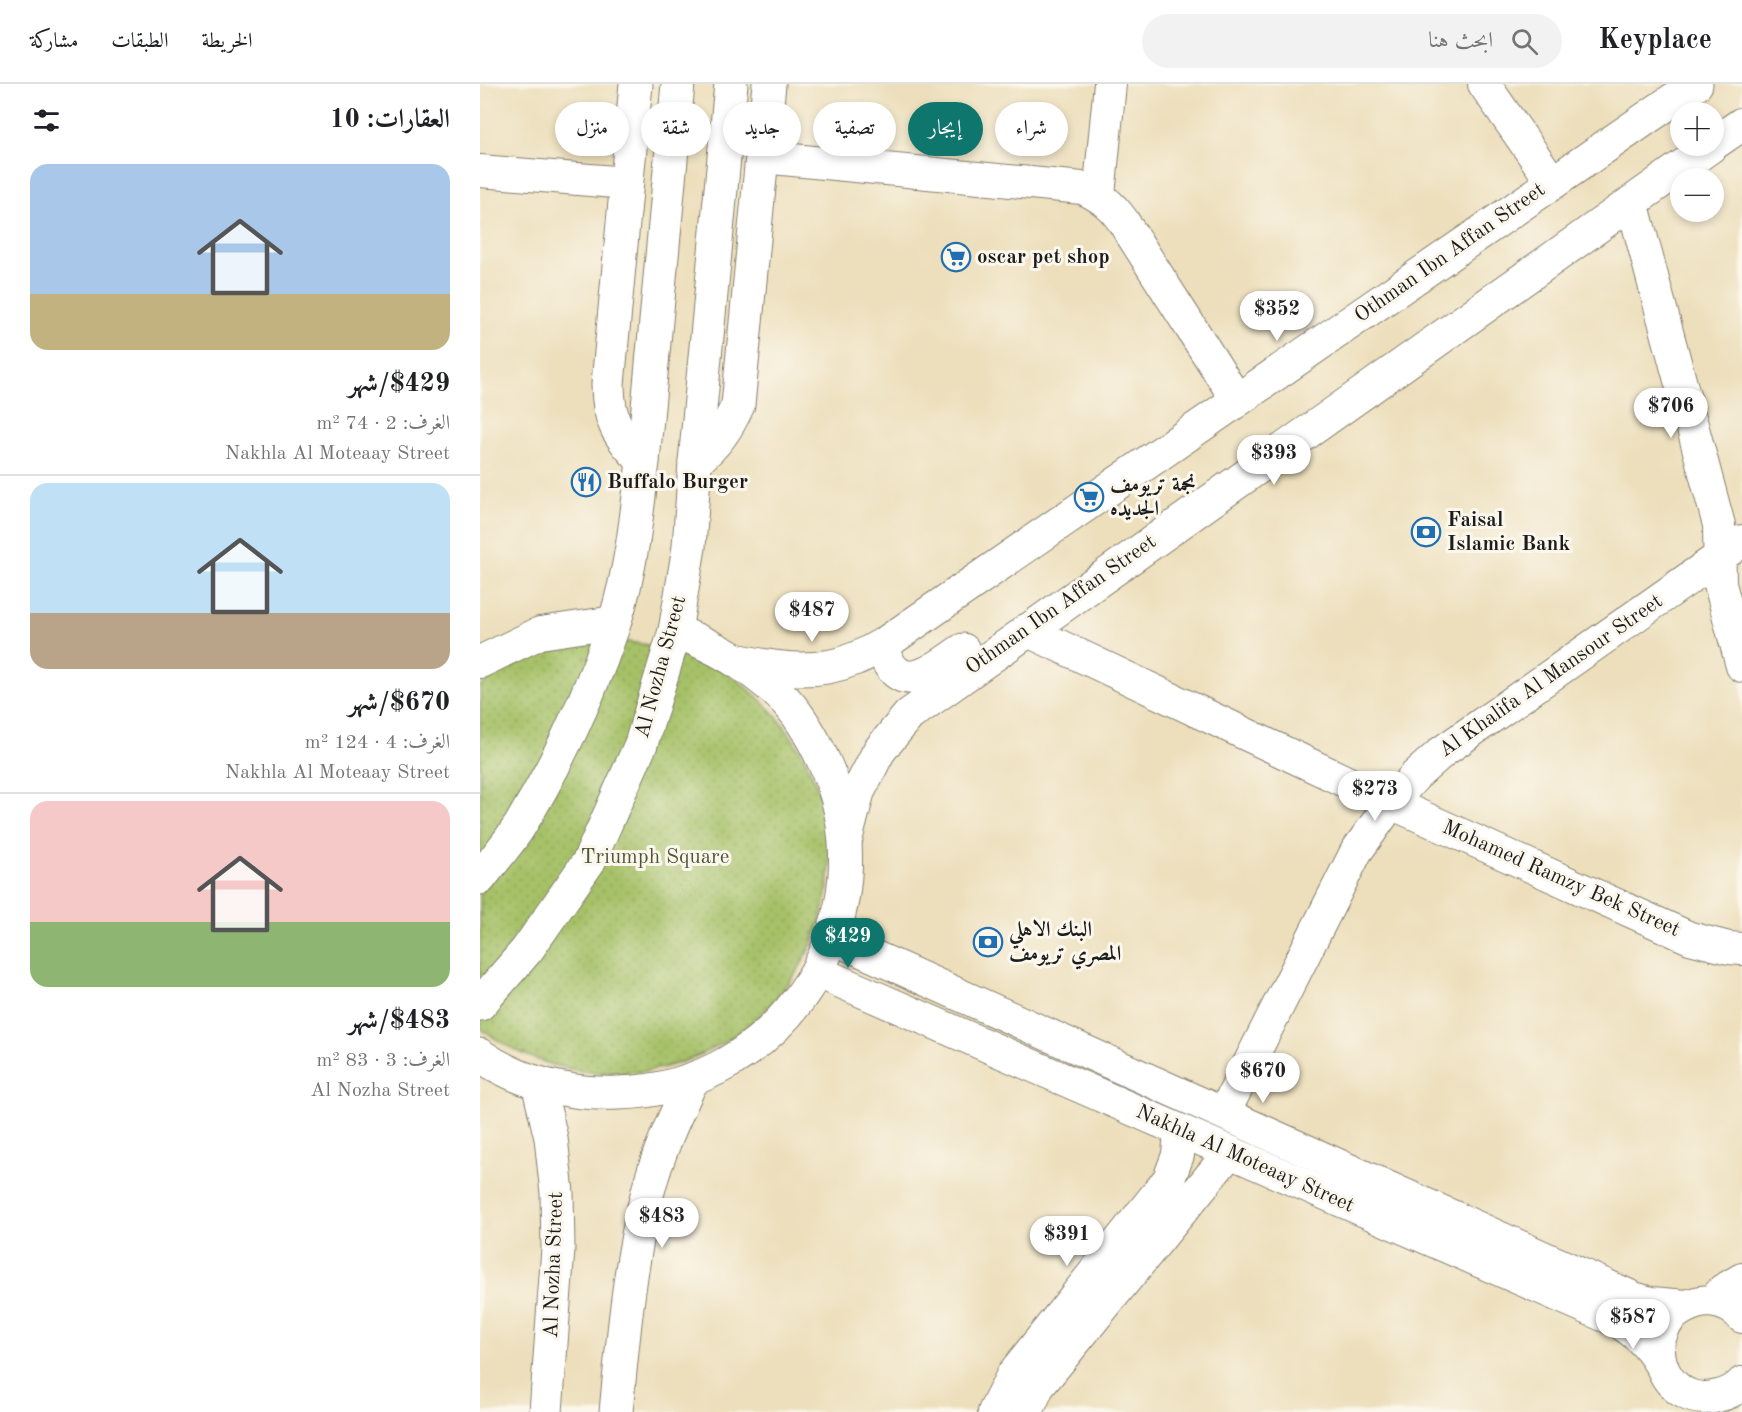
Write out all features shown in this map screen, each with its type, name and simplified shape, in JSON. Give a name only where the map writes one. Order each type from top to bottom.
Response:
[{"type":"main road","points":[[636,84],[608,384],[608,405],[615,426],[626,445],[643,461]]},
{"type":"main road","points":[[480,878],[518,828],[578,719],[614,622],[628,568],[643,461],[678,84]]},
{"type":"main road","name":"Al Nozha Street","points":[[480,1004],[527,950],[589,861],[641,744],[675,632],[689,547],[695,462],[732,84]]},
{"type":"main road","points":[[695,462],[713,447],[723,434],[738,405],[769,84]]},
{"type":"main road","name":"Othman Ibn Affan Street","points":[[740,661],[777,669],[816,669],[853,660],[887,642],[1696,84]]},
{"type":"main road","name":"Othman Ibn Affan Street","points":[[1724,137],[1742,124]]},
{"type":"main road","name":"Othman Ibn Affan Street","points":[[846,838],[858,792],[879,750],[909,715],[1697,156]]},
{"type":"main road","points":[[480,1055],[493,1064],[537,1083],[589,1094],[641,1093],[692,1080],[730,1062],[765,1037],[794,1007],[818,972],[833,938],[845,889],[846,838],[835,786],[813,738],[781,695],[740,661],[709,644],[675,632]]},
{"type":"main road","points":[[887,642],[886,658],[890,665],[902,676],[909,677],[925,674],[980,641],[1016,637]]},
{"type":"main road","points":[[616,1412],[635,1255],[647,1195],[666,1136],[692,1080]]},
{"type":"main road","name":"Al Nozha Street","points":[[537,1083],[551,1138],[557,1193],[558,1249],[546,1412]]},
{"type":"street","points":[[1099,195],[1110,84]]},
{"type":"street","points":[[1484,84],[1553,183]]},
{"type":"street","points":[[762,157],[1082,188],[1099,195],[1112,206],[1123,221],[1238,400]]},
{"type":"street","points":[[480,171],[627,183]]},
{"type":"street","points":[[1632,202],[1719,525],[1721,541],[1731,549],[1720,584],[1742,666]]},
{"type":"street","name":"Al Khalifa Al Mansour Street","points":[[1224,1113],[1356,852],[1415,776],[1442,752],[1731,549]]},
{"type":"street","points":[[480,662],[540,633],[614,622]]},
{"type":"street","name":"Mohamed Ramzy Bek Street","points":[[1016,637],[1690,938],[1742,949]]},
{"type":"street","name":"Nakhla Al Moteaay Street","points":[[833,938],[1224,1113],[1627,1310],[1642,1340],[1666,1376],[1689,1403]]},
{"type":"street","name":"Nakhla Al Moteaay Street","points":[[818,972],[1230,1152],[1627,1310],[1651,1303],[1700,1303]]},
{"type":"street","points":[[994,1412],[1013,1374],[1168,1179],[1178,1155],[1180,1131]]},
{"type":"street","points":[[1027,1412],[1038,1387],[1230,1152]]},
{"type":"street","points":[[1660,1364],[1658,1350],[1663,1329],[1675,1313],[1700,1303],[1742,1279]]},
{"type":"street","points":[[1700,1303],[1727,1305],[1742,1317]]},
{"type":"street","points":[[1689,1403],[1700,1398],[1714,1398],[1727,1394],[1742,1383]]},
{"type":"green space","name":"Triumph Square","points":[[619,641],[663,648],[704,661],[730,675],[770,709],[800,750],[820,794],[829,841],[827,889],[815,936],[791,980],[756,1019],[727,1041],[678,1063],[642,1071],[604,1073],[566,1068],[530,1057],[480,1028],[480,686],[514,665],[546,652],[579,645]]},
{"type":"place","name":"oscar pet shop","points":[[956,257]]},
{"type":"place","name":"Buffalo Burger","points":[[586,482]]},
{"type":"place","name":"نجمة تريومف الجديده","points":[[1089,497]]},
{"type":"place","name":"Faisal Islamic Bank","points":[[1426,532]]},
{"type":"place","name":"البنك الاهلي المصري تريومف","points":[[988,942]]}]
